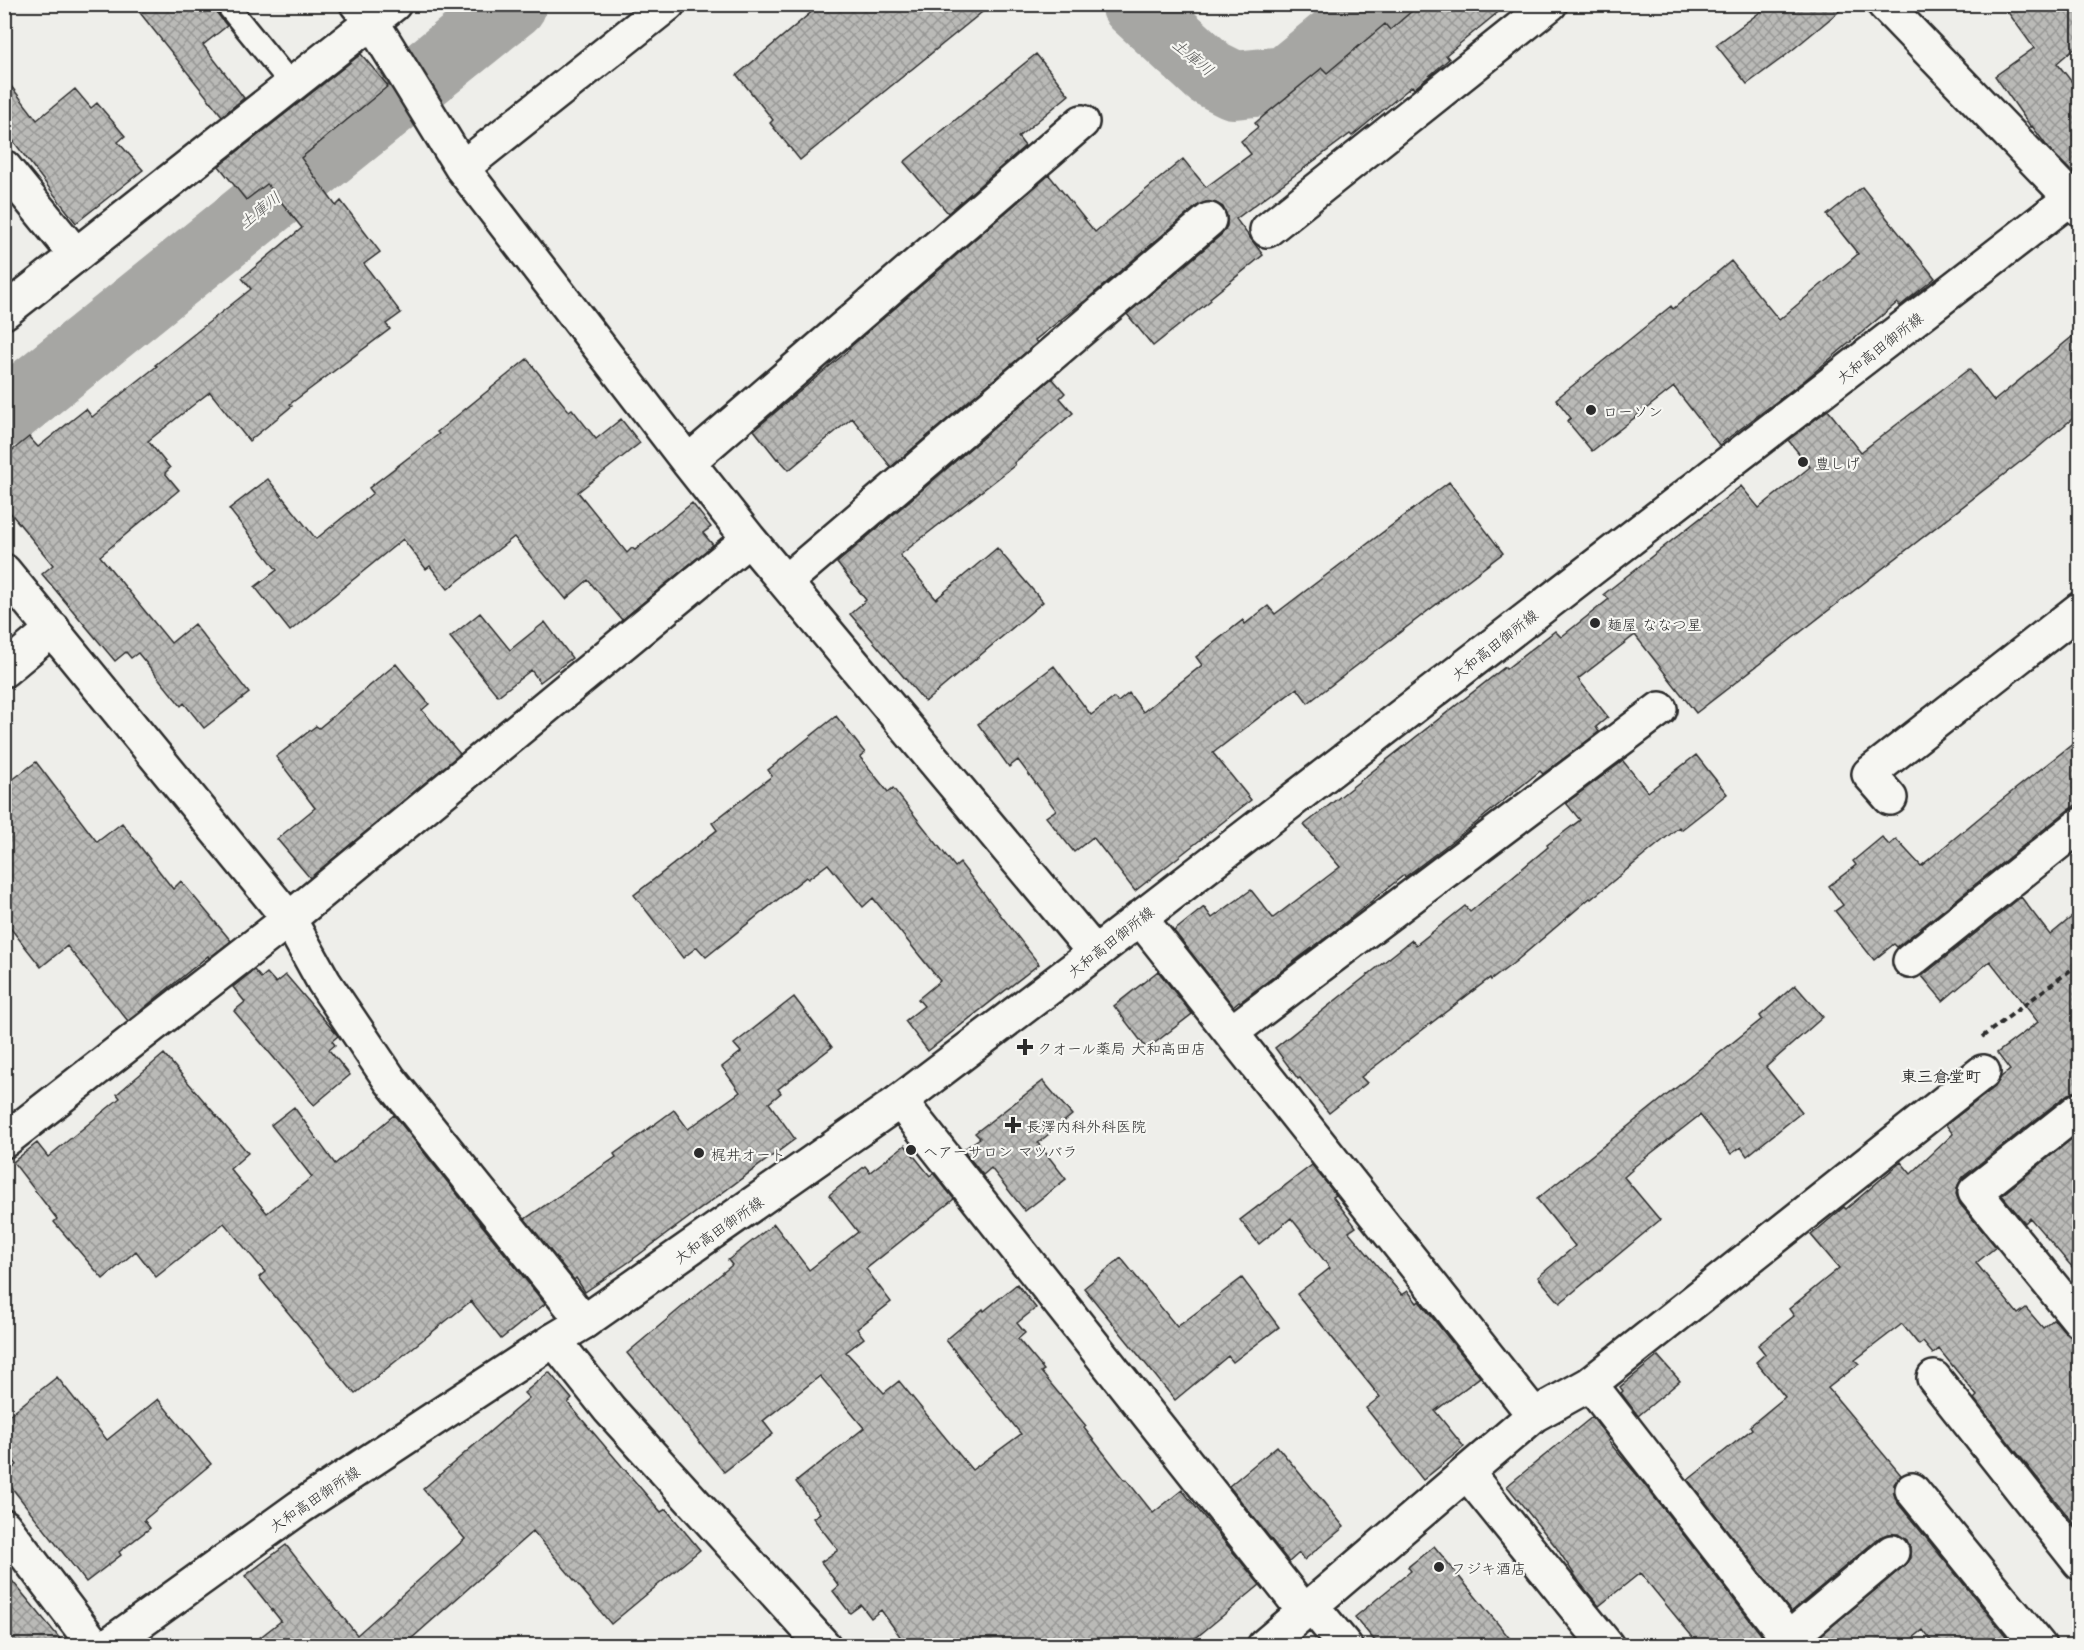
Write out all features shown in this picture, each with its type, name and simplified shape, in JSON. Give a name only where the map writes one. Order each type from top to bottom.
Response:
[{"type":"street","points":[[462,168],[668,4]]},
{"type":"street","points":[[1267,230],[1550,4]]},
{"type":"street","points":[[1884,4],[2077,199]]},
{"type":"street","points":[[4,312],[292,84],[374,10],[412,86],[462,168],[749,539],[1095,953]]},
{"type":"street","points":[[688,462],[1082,122]]},
{"type":"street","points":[[4,168],[75,255]]},
{"type":"street","name":"大和高田御所線","points":[[107,1646],[300,1507],[584,1322],[900,1101],[2077,199]]},
{"type":"street","points":[[785,582],[1209,220]]},
{"type":"street","points":[[4,1141],[289,919],[749,539]]},
{"type":"street","points":[[4,571],[289,919],[324,982],[390,1080],[584,1322]]},
{"type":"street","points":[[1890,798],[1869,774],[2079,609]]},
{"type":"street","points":[[4,670],[53,629]]},
{"type":"street","points":[[1232,1032],[1660,709]]},
{"type":"street","points":[[1910,961],[2079,825]]},
{"type":"street","points":[[1140,918],[1534,1415]]},
{"type":"street","points":[[1264,1646],[1534,1415],[1590,1384],[1983,1072]]},
{"type":"street","points":[[900,1101],[1308,1608],[1345,1646]]},
{"type":"street","points":[[2079,1109],[1975,1192],[2079,1321]]},
{"type":"street","points":[[554,1340],[609,1408],[824,1646]]},
{"type":"street","points":[[1934,1378],[2079,1563]]},
{"type":"street","points":[[1590,1384],[1791,1642],[1892,1552]]},
{"type":"street","points":[[1467,1473],[1606,1646]]},
{"type":"street","points":[[1912,1490],[2039,1646]]},
{"type":"street","points":[[4,1526],[95,1646]]},
{"type":"lane","points":[[226,4],[292,84]]},
{"type":"path","points":[[1983,1072],[1972,1045],[2079,963]]},
{"type":"building","points":[[133,4],[213,4],[227,26],[203,45],[244,98],[222,116]]},
{"type":"building","points":[[821,4],[992,4],[800,160],[770,123],[773,120],[737,75]]},
{"type":"building","points":[[1420,4],[1508,4],[1446,55],[1449,59],[1414,89],[1412,86],[1352,136],[1350,134],[1236,219],[1263,255],[1153,346],[1127,314],[1222,234],[1227,226],[1227,216],[1223,207],[1216,203],[1206,202],[1197,206],[1035,340],[1037,343],[891,467],[852,418],[789,470],[754,430],[1049,175],[1095,232],[1183,159],[1206,187],[1251,154],[1241,141],[1258,127],[1255,123],[1322,68],[1327,73],[1385,24],[1390,30]]},
{"type":"building","points":[[1771,4],[1848,4],[1747,84],[1716,45]]},
{"type":"building","points":[[2002,4],[2079,4],[2079,44],[2057,63],[2079,91],[2079,173],[2074,174],[2049,149],[1995,76],[2034,48]]},
{"type":"building","points":[[361,54],[388,86],[301,158],[336,206],[341,201],[380,252],[364,264],[401,313],[386,324],[390,329],[290,404],[292,406],[249,441],[210,392],[148,441],[170,468],[165,473],[179,490],[100,556],[171,643],[194,624],[249,693],[204,728],[184,703],[181,706],[138,653],[131,658],[126,652],[115,661],[42,574],[53,565],[4,505],[4,457],[29,437],[38,447],[86,409],[92,417],[251,289],[242,278],[302,228],[267,184],[246,200],[219,166]]},
{"type":"building","points":[[1036,54],[1069,95],[1018,137],[1025,146],[948,213],[904,162]]},
{"type":"building","points":[[4,77],[37,120],[75,89],[91,108],[97,103],[125,136],[118,142],[143,170],[76,223],[4,129]]},
{"type":"building","points":[[1862,187],[1935,278],[1900,306],[1897,303],[1805,380],[1719,445],[1674,387],[1592,451],[1567,421],[1571,418],[1556,399],[1671,306],[1673,309],[1731,261],[1779,320],[1858,254],[1827,215]]},
{"type":"building","points":[[2079,331],[2079,413],[2033,452],[1696,713],[1635,635],[1578,679],[1608,717],[1596,727],[1599,732],[1543,774],[1540,771],[1476,823],[1405,877],[1404,875],[1336,930],[1240,1002],[1233,1006],[1174,931],[1204,907],[1212,918],[1251,890],[1273,918],[1340,867],[1304,825],[1505,667],[1506,669],[1555,631],[1561,637],[1609,599],[1604,594],[1741,486],[1759,508],[1810,467],[1788,440],[1828,410],[1861,452],[1969,369],[1994,401]]},
{"type":"building","points":[[527,359],[569,411],[572,409],[596,439],[621,419],[640,443],[578,492],[627,553],[632,548],[635,550],[692,503],[711,527],[703,533],[713,545],[622,620],[588,580],[566,599],[514,537],[448,589],[430,566],[426,569],[403,539],[290,631],[255,587],[277,570],[229,509],[268,479],[316,539],[373,493],[369,488],[439,434],[437,432]]},
{"type":"building","points":[[1052,378],[1065,393],[1060,398],[1073,413],[1014,463],[1015,465],[900,555],[936,599],[997,548],[1043,602],[925,702],[850,614],[866,600],[837,563]]},
{"type":"building","points":[[1449,482],[1503,553],[1308,703],[1297,688],[1213,753],[1251,800],[1135,891],[1093,837],[1074,852],[1046,817],[1056,810],[1018,760],[1009,767],[978,724],[1054,666],[1091,715],[1114,698],[1118,702],[1129,693],[1143,712],[1202,665],[1196,657],[1243,620],[1245,624],[1268,606],[1275,614]]},
{"type":"building","points":[[480,613],[510,650],[545,622],[572,658],[540,682],[531,670],[498,696],[450,637]]},
{"type":"building","points":[[396,664],[429,704],[422,710],[460,754],[310,878],[277,839],[315,808],[276,757],[316,726],[319,728]]},
{"type":"building","points":[[836,716],[865,753],[860,757],[888,792],[893,788],[955,867],[960,863],[1039,964],[928,1051],[905,1021],[924,1006],[918,999],[940,981],[873,898],[863,907],[828,864],[808,879],[806,877],[706,957],[697,947],[683,958],[634,895],[717,830],[712,823],[772,776],[768,770]]},
{"type":"building","points":[[2079,739],[2079,803],[1897,947],[1894,944],[1874,960],[1835,911],[1843,905],[1829,886],[1856,865],[1853,861],[1882,837],[1889,845],[1896,839],[1921,866]]},
{"type":"building","points":[[1696,755],[1727,794],[1681,830],[1679,827],[1515,962],[1491,980],[1490,978],[1361,1077],[1367,1083],[1329,1113],[1300,1078],[1298,1079],[1275,1048],[1412,940],[1416,945],[1465,906],[1470,912],[1548,847],[1547,845],[1580,820],[1566,803],[1623,761],[1648,792]]},
{"type":"building","points":[[36,762],[97,842],[122,823],[173,889],[181,881],[231,941],[209,958],[208,956],[128,1021],[67,946],[41,967],[4,920],[4,786]]},
{"type":"building","points":[[2021,897],[2050,935],[2079,911],[2079,1091],[2068,1094],[1963,1177],[1956,1194],[1960,1204],[1996,1247],[1976,1263],[2018,1314],[2026,1308],[2043,1328],[2054,1319],[2066,1333],[2079,1339],[2079,1530],[1974,1399],[1977,1396],[1939,1349],[1933,1354],[1923,1342],[1919,1345],[1902,1324],[1855,1360],[1859,1364],[1828,1388],[1901,1475],[1894,1484],[1897,1502],[2014,1646],[1935,1646],[1923,1630],[1903,1646],[1812,1646],[1812,1643],[1904,1566],[1910,1558],[1907,1540],[1898,1534],[1880,1537],[1791,1612],[1688,1480],[1752,1429],[1750,1426],[1785,1397],[1756,1362],[1765,1354],[1758,1345],[1794,1316],[1789,1309],[1839,1268],[1811,1235],[1844,1207],[1846,1209],[1901,1162],[1911,1174],[1953,1134],[1946,1125],[1995,1087],[2001,1077],[2010,1070],[1997,1053],[2038,1022],[1990,961],[1943,1001],[1922,976]]},
{"type":"building","points":[[254,970],[261,978],[267,973],[276,983],[286,975],[338,1036],[332,1041],[335,1045],[329,1050],[350,1075],[314,1105],[234,1011],[245,1002],[233,987]]},
{"type":"building","points":[[1158,971],[1192,1014],[1147,1049],[1114,1006]]},
{"type":"building","points":[[1795,985],[1823,1017],[1766,1067],[1802,1112],[1747,1156],[1741,1147],[1731,1154],[1700,1115],[1631,1169],[1624,1177],[1660,1220],[1560,1303],[1538,1277],[1575,1246],[1537,1199],[1762,1019],[1760,1016]]},
{"type":"building","points":[[794,997],[832,1047],[778,1089],[781,1093],[769,1103],[795,1139],[585,1292],[576,1278],[574,1280],[525,1219],[616,1157],[614,1154],[674,1110],[688,1129],[740,1092],[722,1067],[741,1052],[734,1044]]},
{"type":"building","points":[[164,1054],[248,1153],[230,1169],[267,1213],[312,1177],[271,1125],[294,1107],[335,1164],[394,1115],[545,1304],[501,1339],[471,1301],[355,1394],[259,1277],[265,1272],[224,1223],[156,1277],[136,1251],[103,1279],[54,1222],[57,1219],[13,1162],[37,1143],[48,1157],[120,1098],[117,1094]]},
{"type":"building","points":[[1043,1081],[1072,1115],[1038,1143],[1066,1179],[1025,1211],[991,1168],[983,1175],[963,1150],[980,1138],[975,1133]]},
{"type":"building","points":[[2079,1133],[2079,1275],[2030,1218],[2025,1223],[2002,1195]]},
{"type":"building","points":[[905,1145],[930,1176],[933,1173],[954,1199],[866,1269],[891,1302],[857,1329],[864,1338],[846,1352],[884,1393],[899,1381],[972,1470],[1021,1434],[946,1340],[1017,1284],[1036,1308],[1017,1323],[1025,1333],[1018,1339],[1044,1370],[1041,1372],[1086,1426],[1084,1428],[1125,1480],[1153,1513],[1182,1490],[1260,1585],[1186,1646],[907,1646],[881,1610],[871,1618],[861,1605],[850,1613],[833,1591],[839,1586],[821,1562],[838,1550],[813,1518],[820,1513],[796,1482],[864,1428],[820,1376],[763,1421],[773,1434],[724,1472],[627,1353],[732,1265],[728,1260],[774,1224],[809,1270],[858,1232],[829,1195],[865,1166],[870,1172]]},
{"type":"building","points":[[1312,1165],[1336,1195],[1333,1197],[1356,1227],[1349,1232],[1402,1295],[1408,1291],[1417,1303],[1419,1301],[1480,1377],[1435,1411],[1464,1447],[1423,1480],[1366,1408],[1380,1397],[1297,1294],[1330,1268],[1291,1218],[1259,1244],[1240,1220]]},
{"type":"building","points":[[1121,1258],[1177,1327],[1242,1278],[1279,1327],[1233,1362],[1228,1356],[1175,1400],[1084,1288]]},
{"type":"building","points":[[1658,1356],[1680,1381],[1638,1416],[1621,1393],[1623,1391],[1620,1387]]},
{"type":"building","points":[[549,1372],[572,1399],[568,1403],[661,1512],[666,1509],[700,1550],[611,1624],[533,1531],[403,1646],[249,1646],[281,1621],[245,1576],[286,1545],[357,1635],[465,1539],[423,1489],[529,1398],[524,1393]]},
{"type":"building","points":[[57,1377],[107,1440],[158,1399],[211,1464],[144,1520],[150,1528],[119,1552],[121,1555],[86,1582],[4,1478],[4,1475],[17,1465],[4,1449],[4,1419]]},
{"type":"building","points":[[1592,1417],[1610,1440],[1608,1441],[1770,1646],[1700,1646],[1640,1573],[1599,1606],[1580,1583],[1556,1547],[1507,1486]]},
{"type":"building","points":[[1277,1446],[1344,1527],[1304,1560],[1299,1553],[1289,1562],[1229,1486]]},
{"type":"building","points":[[1434,1546],[1516,1646],[1379,1646],[1355,1617],[1411,1571],[1408,1567]]},
{"type":"building","points":[[4,1571],[66,1646],[4,1646]]},
{"type":"waterway","name":"土庫川","points":[[4,414],[513,4]]},
{"type":"waterway","name":"土庫川","points":[[1135,4],[1210,73],[1234,85],[1286,80],[1379,4]]},
{"type":"place","name":"ローソン","points":[[1591,410]]},
{"type":"place","name":"豊しげ","points":[[1803,462]]},
{"type":"place","name":"麺屋 ななつ星","points":[[1595,623]]},
{"type":"place","name":"クオール薬局 大和高田店","points":[[1025,1047]]},
{"type":"place","name":"長澤内科外科医院","points":[[1013,1125]]},
{"type":"place","name":"ヘアーサロン マツバラ","points":[[911,1150]]},
{"type":"place","name":"梶井オート","points":[[699,1153]]},
{"type":"place","name":"フジキ酒店","points":[[1439,1567]]},
{"type":"district","name":"東三倉堂町","points":[[1941,1075]]}]
